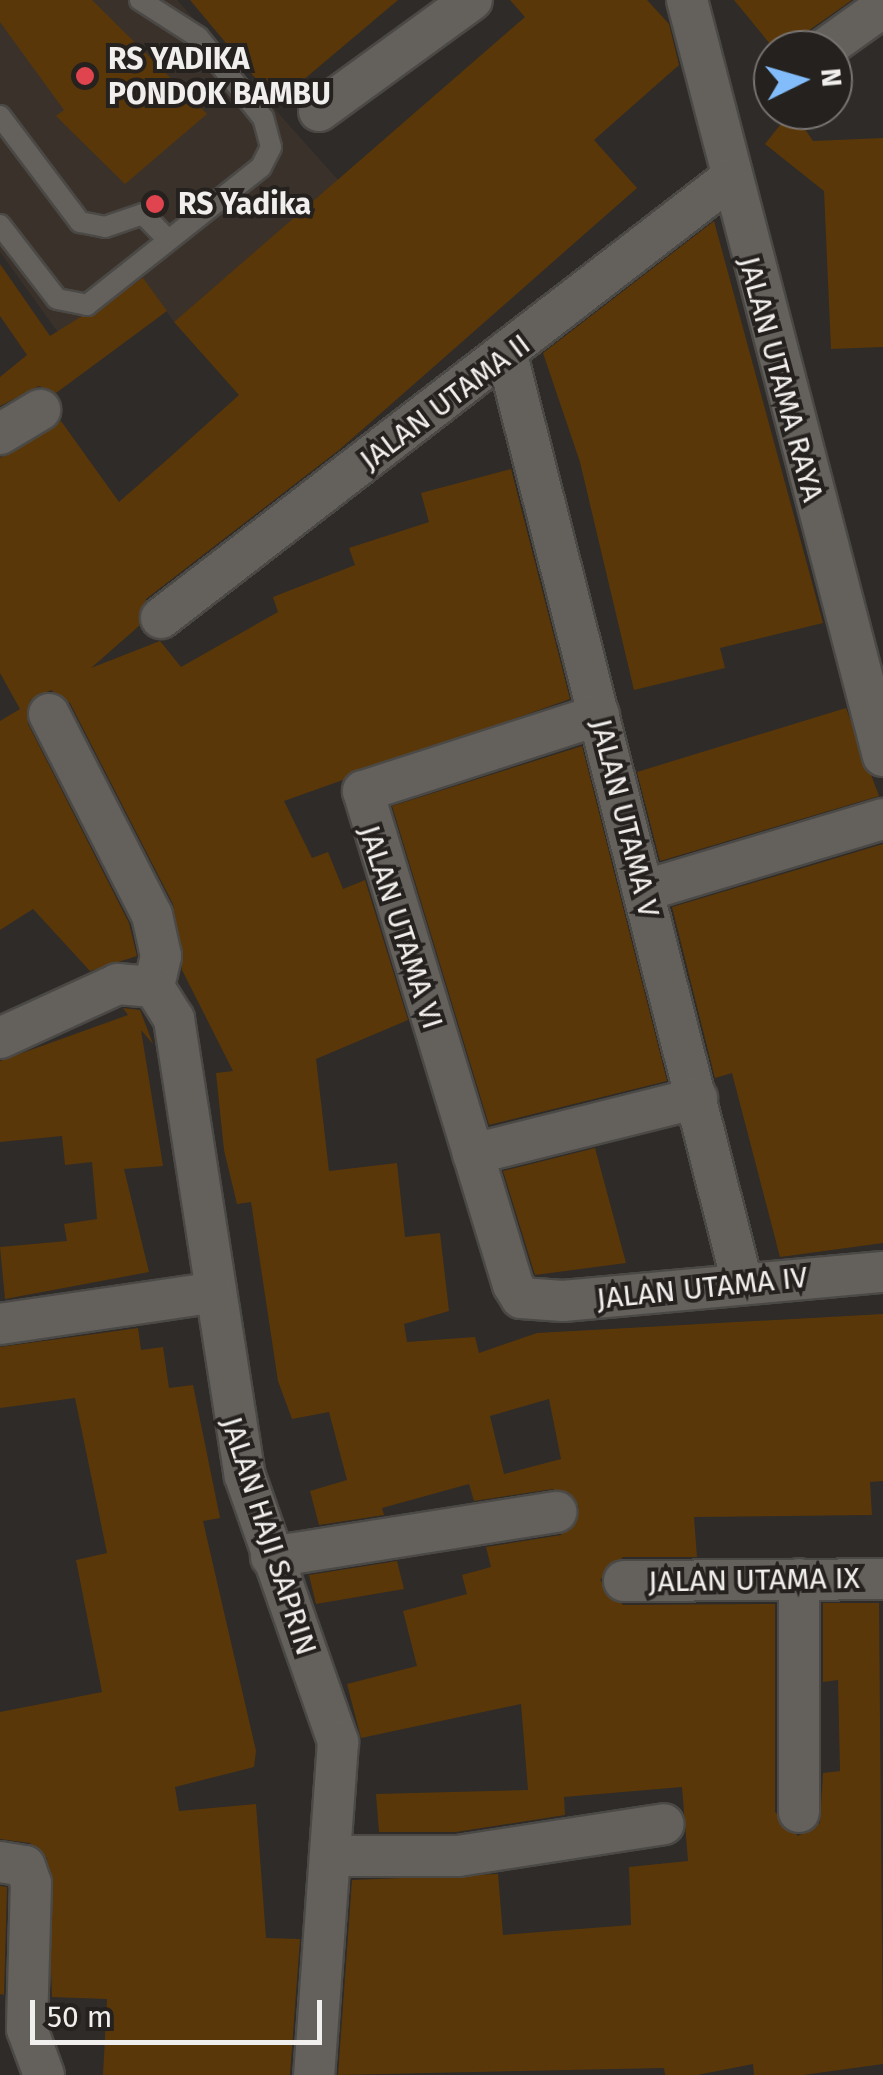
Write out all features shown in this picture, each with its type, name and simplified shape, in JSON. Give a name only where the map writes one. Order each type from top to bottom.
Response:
[{"type":"street","points":[[319,111],[472,0]]},
{"type":"street","name":"JALAN UTAMA RAYA","points":[[686,0],[727,181],[883,756]]},
{"type":"street","points":[[851,30],[883,7]]},
{"type":"street","name":"JALAN UTAMA II","points":[[161,618],[507,355],[727,181]]},
{"type":"street","name":"JALAN UTAMA V","points":[[507,355],[742,1282]]},
{"type":"street","points":[[0,434],[40,410]]},
{"type":"street","points":[[0,1038],[118,984],[154,987],[161,956],[152,916],[49,714]]},
{"type":"street","name":"JALAN UTAMA VI","points":[[521,1298],[363,791],[598,715]]},
{"type":"street","points":[[643,891],[883,819]]},
{"type":"street","name":"JALAN HAJI SAPRIN","points":[[154,987],[174,1019],[226,1401],[270,1557],[338,1742],[314,2075]]},
{"type":"street","points":[[473,1154],[697,1098]]},
{"type":"street","name":"JALAN UTAMA IV","points":[[521,1298],[883,1272]]},
{"type":"street","points":[[0,1324],[210,1293]]},
{"type":"street","points":[[270,1557],[556,1512]]},
{"type":"street","points":[[799,1578],[799,1812]]},
{"type":"street","name":"JALAN UTAMA IX","points":[[624,1581],[883,1578]]},
{"type":"street","points":[[332,1856],[458,1856],[664,1824]]},
{"type":"street","points":[[0,1862],[25,1866],[32,1883],[27,2029],[44,2075]]},
{"type":"lane","points":[[0,225],[72,308],[262,167],[271,146],[263,118],[198,37],[140,0]]},
{"type":"lane","points":[[0,116],[80,222],[105,226],[143,214],[168,240]]},
{"type":"shaded area","name":"RS Yadika","points":[[0,0],[177,0],[338,180],[174,322],[166,311],[86,371],[0,252]]},
{"type":"building","points":[[0,0],[92,0],[207,114],[125,184],[56,116],[64,110],[0,22]]},
{"type":"building","points":[[190,0],[398,0],[276,103]]},
{"type":"building","points":[[510,0],[647,0],[669,24],[679,65],[594,140],[637,188],[339,450],[146,599],[139,626],[91,668],[160,641],[181,667],[278,612],[273,597],[355,565],[349,548],[429,522],[421,493],[511,469],[570,699],[284,801],[312,858],[328,852],[343,889],[365,880],[408,1020],[316,1059],[329,1171],[397,1163],[405,1237],[440,1233],[449,1311],[404,1324],[407,1342],[475,1337],[479,1353],[537,1333],[883,1314],[883,1481],[870,1482],[872,1515],[694,1517],[697,1557],[623,1557],[600,1580],[623,1605],[775,1604],[775,1812],[798,1836],[820,1823],[823,1773],[840,1771],[838,1680],[823,1682],[823,1603],[879,1603],[883,2064],[803,2075],[754,2075],[753,2064],[697,2075],[665,2075],[664,2068],[338,2075],[352,1880],[498,1874],[503,1935],[631,1925],[629,1867],[688,1861],[682,1787],[564,1797],[565,1815],[456,1832],[379,1832],[376,1794],[528,1790],[521,1704],[361,1738],[347,1684],[417,1666],[403,1611],[467,1594],[462,1575],[491,1567],[486,1547],[561,1535],[579,1507],[553,1489],[474,1501],[469,1484],[382,1508],[384,1515],[319,1525],[310,1491],[347,1480],[329,1412],[292,1419],[278,1381],[251,1202],[237,1204],[224,1150],[216,1073],[233,1071],[182,970],[173,904],[70,703],[51,690],[30,700],[28,724],[129,923],[137,956],[90,971],[33,909],[0,930],[0,721],[20,709],[0,673],[0,458],[61,421],[119,502],[239,395],[174,322],[525,17]],"holes":[[[549,1399],[561,1459],[504,1474],[490,1416]]]},
{"type":"building","points":[[734,0],[852,0],[809,30],[759,30]]},
{"type":"building","points":[[776,130],[806,130],[813,141],[883,138],[883,347],[831,349],[824,191],[765,144]]},
{"type":"building","points":[[714,221],[823,623],[720,648],[725,668],[634,690],[580,462],[543,353]]},
{"type":"building","points":[[0,264],[50,336],[143,278],[167,311],[56,393],[39,386],[0,406],[0,377],[27,355],[0,316]]},
{"type":"building","points":[[846,708],[879,796],[660,861],[637,772]]},
{"type":"building","points":[[582,746],[667,1081],[489,1125],[392,806]]},
{"type":"building","points":[[883,844],[883,1243],[780,1257],[732,1073],[715,1078],[672,907]]},
{"type":"building","points":[[123,1008],[140,1010],[153,1044],[141,1030],[163,1166],[124,1169],[149,1272],[5,1299],[0,1247],[67,1241],[64,1224],[97,1219],[92,1162],[65,1165],[62,1136],[0,1142],[0,1061],[128,1015]]},
{"type":"building","points":[[595,1148],[626,1263],[535,1275],[503,1171]]},
{"type":"building","points":[[138,1328],[141,1350],[163,1347],[169,1388],[193,1385],[220,1518],[203,1521],[256,1751],[254,1767],[175,1787],[179,1811],[256,1804],[266,1938],[300,1939],[290,2075],[103,2075],[107,1999],[52,1997],[47,1858],[30,1843],[0,1839],[0,1712],[102,1692],[76,1560],[107,1553],[75,1398],[0,1408],[0,1347]]},
{"type":"building","points":[[397,1561],[404,1589],[316,1604],[309,1575]]},
{"type":"building","points":[[0,1886],[7,1887],[4,1995],[0,1994]]},
{"type":"place","name":"RS YADIKA PONDOK BAMBU","points":[[85,76]]},
{"type":"place","name":"RS Yadika","points":[[155,204]]}]
